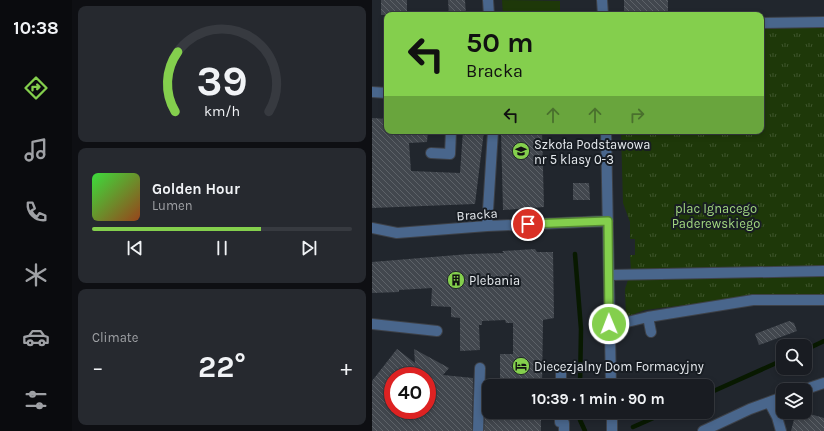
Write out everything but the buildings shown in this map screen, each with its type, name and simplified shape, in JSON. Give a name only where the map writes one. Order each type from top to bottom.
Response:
[{"type":"street","points":[[488,0],[489,12]]},
{"type":"street","points":[[602,0],[603,12]]},
{"type":"street","points":[[764,23],[824,22]]},
{"type":"street","points":[[372,92],[384,93]]},
{"type":"street","points":[[431,153],[450,154],[451,134]]},
{"type":"street","points":[[487,226],[493,134]]},
{"type":"street","points":[[606,134],[611,379]]},
{"type":"street","name":"Bracka","points":[[372,228],[397,233],[487,226],[608,221]]},
{"type":"street","points":[[609,275],[824,271]]},
{"type":"street","points":[[609,324],[623,323],[648,317],[753,300],[824,300]]},
{"type":"street","points":[[648,317],[651,332]]},
{"type":"street","points":[[372,324],[437,332]]},
{"type":"street","points":[[478,431],[480,368]]},
{"type":"street","points":[[561,372],[561,379]]},
{"type":"street","points":[[812,387],[824,383]]},
{"type":"street","points":[[703,431],[750,409],[776,400]]},
{"type":"street","points":[[769,402],[778,417],[781,431]]},
{"type":"street","points":[[560,419],[560,422],[564,423],[564,431]]},
{"type":"street","points":[[612,419],[612,431]]},
{"type":"green space","points":[[502,0],[560,1],[560,12],[503,12]]},
{"type":"green space","name":"plac Ignacego Paderewskiego","points":[[824,27],[824,296],[750,297],[645,310],[626,317],[625,289],[631,271],[630,255],[635,255],[635,239],[630,239],[630,222],[623,203],[621,134],[764,134],[764,29]]},
{"type":"waterway","points":[[575,254],[581,329],[580,379]]},
{"type":"waterway","points":[[812,347],[824,341]]},
{"type":"waterway","points":[[714,391],[776,363]]},
{"type":"waterway","points":[[580,419],[585,431]]},
{"type":"waterway","points":[[633,427],[651,419]]},
{"type":"place","name":"Szkoła Podstawowa nr 5 klasy 0-3","points":[[521,151]]},
{"type":"place","name":"Plebania","points":[[456,280]]},
{"type":"place","name":"Diecezjalny Dom Formacyjny","points":[[521,366]]},
{"type":"route","points":[[528,224],[608,221],[609,324]]}]
